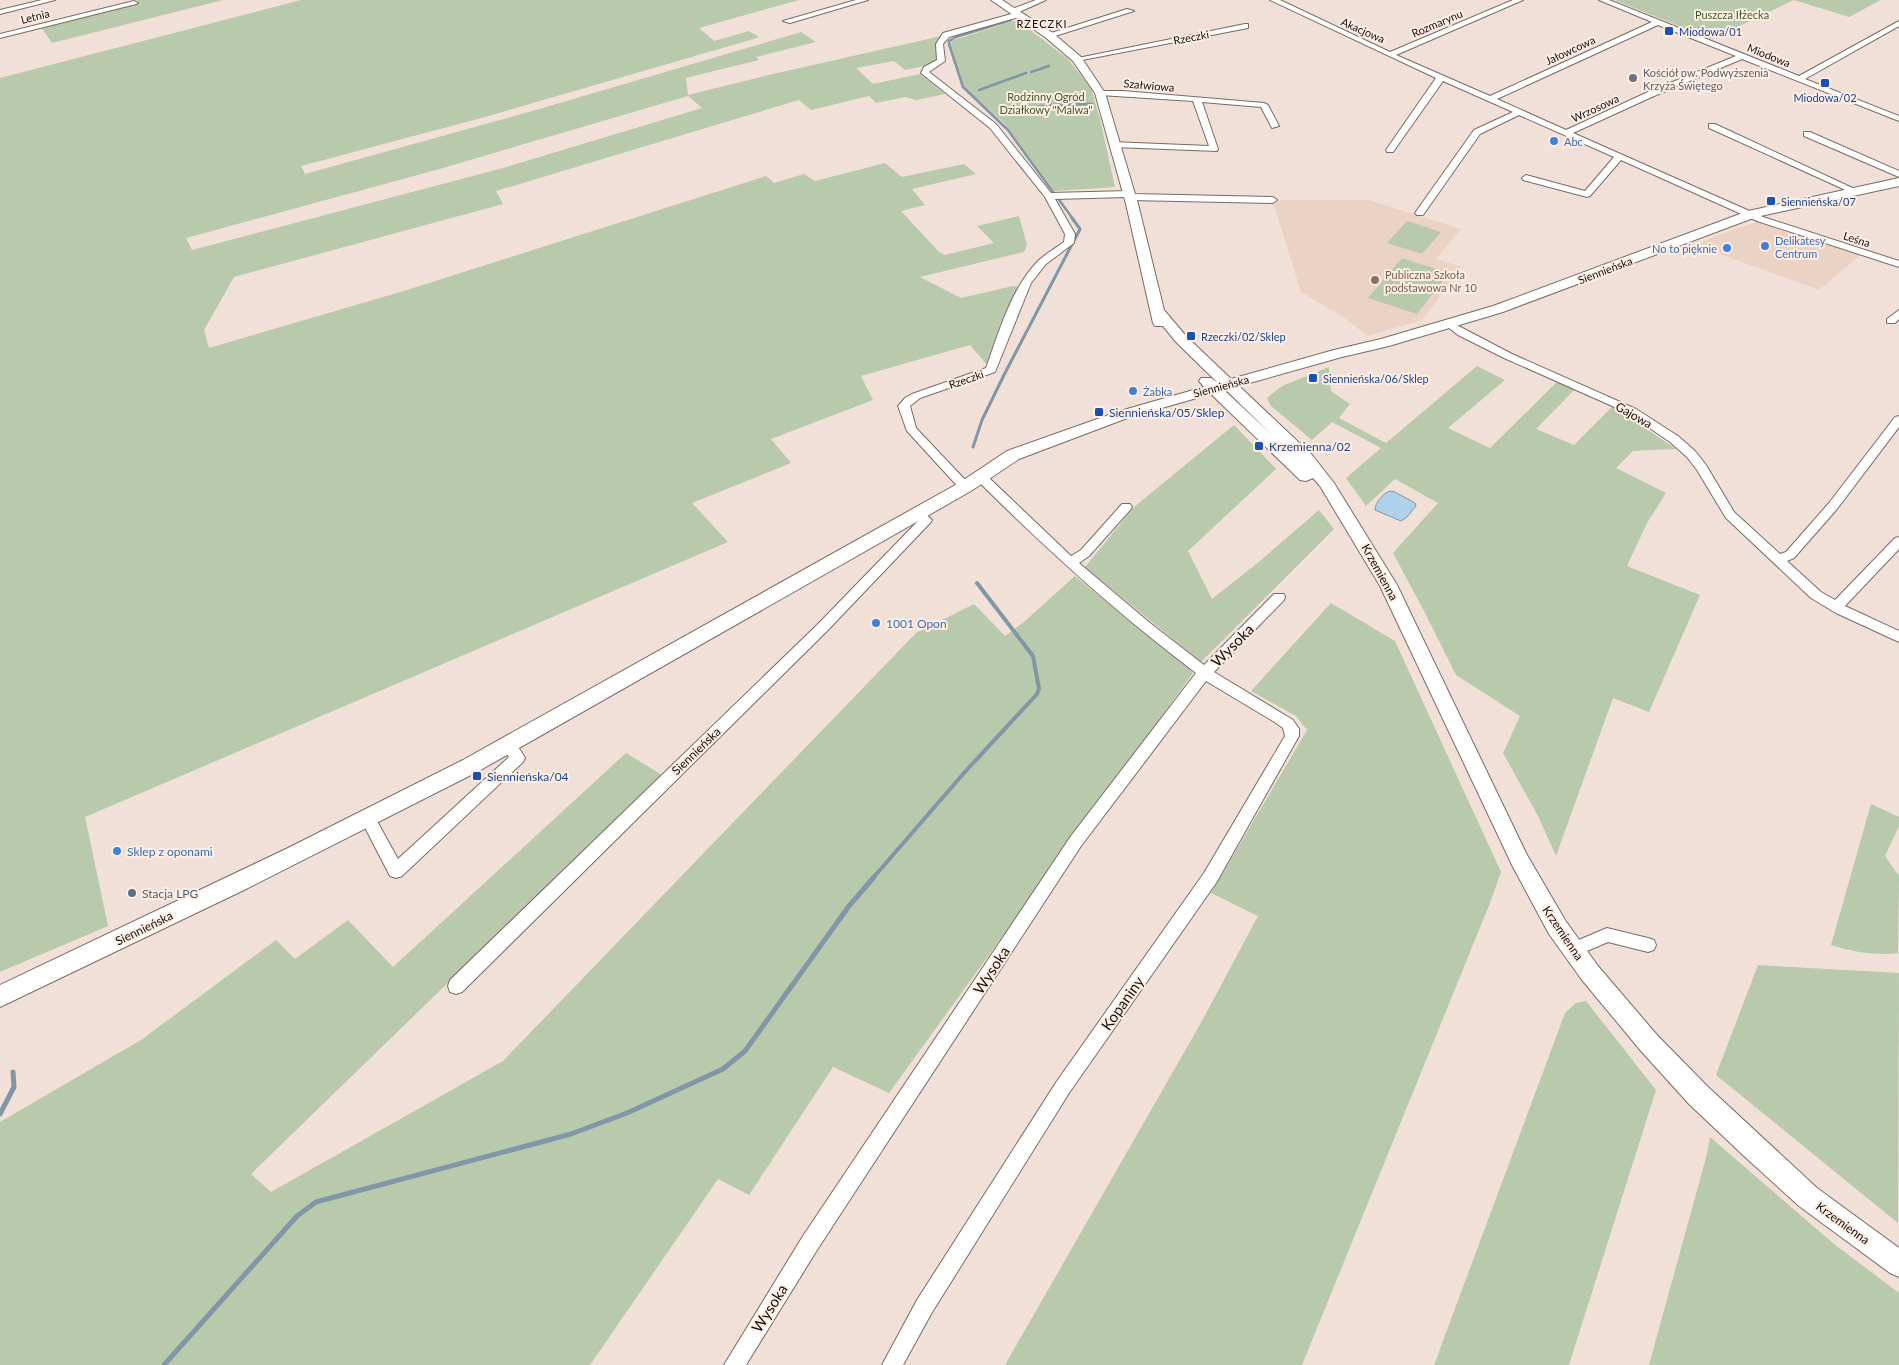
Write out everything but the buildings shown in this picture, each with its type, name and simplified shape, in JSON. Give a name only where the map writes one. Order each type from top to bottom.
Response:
[{"type":"main road","points":[[996,0],[1049,36],[1077,59],[1091,76],[1100,94],[1129,196],[1163,335],[1225,390]]},
{"type":"main road","name":"Siennieńska","points":[[0,996],[161,920],[368,818],[508,745],[981,477],[1042,451],[1225,390],[1326,365],[1384,343],[1548,292],[1752,214],[1899,182]]},
{"type":"main road","name":"Krzemienna","points":[[1225,390],[1344,513],[1356,529],[1388,584],[1520,861],[1553,920],[1573,950],[1620,1010],[1698,1095],[1808,1197],[1899,1264]]},
{"type":"street","points":[[0,12],[51,0]]},
{"type":"street","points":[[787,21],[864,0]]},
{"type":"street","name":"Rzeczki","points":[[965,487],[911,429],[904,406],[916,396],[986,372],[994,367],[1007,324],[1026,282],[1043,262],[1069,243],[1070,234],[1049,196],[993,126],[925,73],[927,69],[941,61],[938,47],[940,41],[946,35],[1017,13],[1042,0]]},
{"type":"street","name":"Akacjowa","points":[[1274,0],[1390,55],[1752,214]]},
{"type":"street","name":"Rozmarynu","points":[[1390,55],[1520,0]]},
{"type":"street","name":"Miodowa","points":[[1603,0],[1899,119]]},
{"type":"street","name":"Letnia","points":[[0,36],[134,3]]},
{"type":"street","points":[[1049,36],[1130,11]]},
{"type":"street","name":"Jałowcowa","points":[[1491,99],[1658,22]]},
{"type":"street","points":[[1799,79],[1899,23]]},
{"type":"street","name":"Rzeczki","points":[[1077,59],[1245,26]]},
{"type":"street","name":"Wrzosowa","points":[[1567,133],[1651,94],[1742,56]]},
{"type":"street","points":[[1390,150],[1443,78]]},
{"type":"street","name":"Szałwiowa","points":[[1100,94],[1123,93],[1264,105],[1275,126]]},
{"type":"street","points":[[1114,144],[1214,149],[1196,100]]},
{"type":"street","points":[[1420,212],[1477,132],[1520,112]]},
{"type":"street","points":[[1712,126],[1856,191]]},
{"type":"street","points":[[1807,134],[1899,174]]},
{"type":"street","points":[[1526,178],[1587,194],[1620,156]]},
{"type":"street","points":[[1049,196],[1273,200]]},
{"type":"street","name":"Leśna","points":[[1752,214],[1781,226],[1899,264]]},
{"type":"street","points":[[1891,321],[1899,313]]},
{"type":"street","name":"Gajowa","points":[[1449,324],[1462,333],[1508,356],[1626,408],[1674,439],[1691,454],[1702,468],[1730,515],[1816,595],[1836,607],[1899,637]]},
{"type":"street","points":[[1777,560],[1790,555],[1833,506],[1899,419]]},
{"type":"street","points":[[981,477],[1070,563],[1205,672]]},
{"type":"street","points":[[1070,563],[1085,553],[1126,506]]},
{"type":"street","name":"Siennieńska","points":[[456,986],[822,628],[926,520],[918,513]]},
{"type":"street","points":[[1836,607],[1899,541]]},
{"type":"street","name":"Wysoka","points":[[734,1365],[810,1243],[1076,841],[1205,672],[1279,597]]},
{"type":"street","name":"Kopaniny","points":[[892,1365],[924,1307],[1063,1087],[1210,878],[1292,736],[1292,729],[1280,718],[1205,672]]},
{"type":"street","points":[[368,818],[396,871],[518,758],[508,745]]},
{"type":"street","points":[[1573,950],[1607,936],[1648,945]]},
{"type":"shaded area","name":"Publiczna Szkoła podstawowa Nr 10","points":[[1282,200],[1369,200],[1461,229],[1436,259],[1462,267],[1422,320],[1368,336],[1343,317],[1301,292],[1274,205]]},
{"type":"shaded area","points":[[1757,222],[1860,255],[1819,290],[1695,245]]},
{"type":"green space","points":[[137,0],[223,0],[52,43],[41,27],[140,3]]},
{"type":"green space","points":[[301,0],[799,0],[699,28],[714,41],[749,31],[759,37],[757,38],[485,117],[301,166],[305,174],[536,110],[801,32],[816,42],[756,57],[759,60],[686,78],[688,95],[946,35],[936,58],[933,62],[924,66],[905,70],[894,61],[856,68],[873,84],[920,74],[945,94],[917,100],[905,97],[876,103],[869,96],[811,110],[799,100],[496,191],[503,204],[234,277],[204,330],[209,348],[407,290],[766,176],[774,183],[804,174],[815,181],[885,163],[902,177],[964,164],[976,174],[912,189],[925,205],[901,211],[939,252],[945,255],[994,243],[977,226],[1019,216],[1027,245],[1024,252],[920,277],[961,298],[1013,286],[1018,287],[989,367],[970,345],[861,376],[873,400],[771,439],[791,463],[692,503],[728,542],[85,817],[108,926],[0,972],[0,78]],"holes":[[[688,96],[702,108],[503,168],[192,250],[186,238],[436,170]]]},
{"type":"green space","name":"Puszcza Iłżecka","points":[[1614,0],[1794,0],[1712,39]]},
{"type":"green space","points":[[1794,0],[1881,0],[1849,17]]},
{"type":"green space","name":"Rodzinny Ogród Działkowy \"Malwa\"","points":[[1017,20],[1068,59],[1091,88],[1115,187],[1054,191],[1005,124],[968,91],[961,81],[950,45],[951,41]]},
{"type":"green space","points":[[1407,221],[1441,232],[1422,254],[1387,243]]},
{"type":"green space","points":[[1402,258],[1449,273],[1417,314],[1368,298]]},
{"type":"green space","points":[[1477,366],[1505,380],[1448,428],[1490,448],[1559,380],[1576,388],[1536,429],[1574,445],[1613,406],[1676,449],[1633,451],[1616,468],[1666,493],[1647,523],[1627,566],[1700,595],[1649,712],[1613,698],[1556,856],[1538,816],[1503,753],[1520,716],[1456,675],[1393,553],[1438,503],[1395,479],[1366,506],[1346,478],[1381,448],[1332,422],[1312,440],[1271,406],[1267,398],[1282,386],[1329,367],[1331,391],[1350,404],[1339,418],[1386,443]]},
{"type":"green space","points":[[1234,425],[1276,469],[1188,551],[1212,599],[1319,510],[1334,529],[1201,662],[1085,567],[1134,507]]},
{"type":"green space","points":[[1075,576],[1193,673],[889,1093],[833,1067],[749,1195],[718,1179],[590,1365],[0,1365],[0,1122],[141,1040],[276,940],[295,959],[348,920],[393,967],[626,753],[662,775],[251,1174],[271,1192],[503,1061],[916,633],[974,604],[1005,636],[1025,621]]},
{"type":"green space","points":[[1331,603],[1395,641],[1501,872],[1302,1365],[1005,1365],[1202,1021],[1258,916],[1211,893],[1307,730],[1296,716],[1251,691]]},
{"type":"green space","points":[[1871,804],[1899,817],[1899,826],[1885,856],[1899,876],[1898,953],[1864,953],[1831,945]]},
{"type":"green space","points":[[1758,965],[1899,973],[1898,1223],[1716,1075]]},
{"type":"green space","points":[[1586,1001],[1656,1090],[1569,1365],[1434,1365],[1565,1013],[1576,1003]]},
{"type":"green space","points":[[1710,1137],[1834,1244],[1899,1293],[1899,1365],[1649,1365]]},
{"type":"water","points":[[1390,491],[1415,503],[1416,506],[1401,521],[1375,510],[1376,504]]},
{"type":"waterway","points":[[1011,20],[956,37],[949,41],[949,44],[963,87],[1008,130],[1053,192]]},
{"type":"waterway","points":[[1031,72],[1049,66]]},
{"type":"waterway","points":[[979,90],[1026,73]]},
{"type":"waterway","points":[[1050,105],[1092,104]]},
{"type":"waterway","points":[[1003,112],[1043,106]]},
{"type":"waterway","points":[[1057,197],[1073,219]]},
{"type":"waterway","points":[[973,447],[982,420],[1004,375],[1080,229],[1072,218]]},
{"type":"waterway","points":[[873,878],[964,773],[1037,694],[1039,689],[1033,656],[977,583]]},
{"type":"waterway","points":[[164,1365],[297,1216],[316,1202],[571,1134],[627,1113],[723,1069],[745,1051],[849,906],[874,877]]},
{"type":"waterway","points":[[0,1114],[14,1087],[13,1072]]},
{"type":"place","name":"Miodowa/01","points":[[1669,31]]},
{"type":"place","name":"Kościół pw. Podwyższenia Krzyża Świętego","points":[[1633,78]]},
{"type":"place","name":"Miodowa/02","points":[[1825,83]]},
{"type":"place","name":"Abc","points":[[1554,141]]},
{"type":"place","name":"Siennieńska/07","points":[[1771,201]]},
{"type":"place","name":"Delikatesy Centrum","points":[[1765,246]]},
{"type":"place","name":"No to pięknie","points":[[1727,248]]},
{"type":"place","name":"Publiczna Szkoła podstawowa Nr 10","points":[[1375,280]]},
{"type":"place","name":"Rzeczki/02/Sklep","points":[[1191,336]]},
{"type":"place","name":"Siennieńska/06/Sklep","points":[[1313,378]]},
{"type":"place","name":"Żabka","points":[[1133,391]]},
{"type":"place","name":"Siennieńska/05/Sklep","points":[[1099,412]]},
{"type":"place","name":"Krzemienna/02","points":[[1259,446]]},
{"type":"place","name":"1001 Opon","points":[[876,623]]},
{"type":"place","name":"Siennieńska/04","points":[[477,776]]},
{"type":"place","name":"Sklep z oponami","points":[[117,851]]},
{"type":"place","name":"Stacja LPG","points":[[132,893]]},
{"type":"district","name":"RZECZKI","points":[[1042,23]]}]
